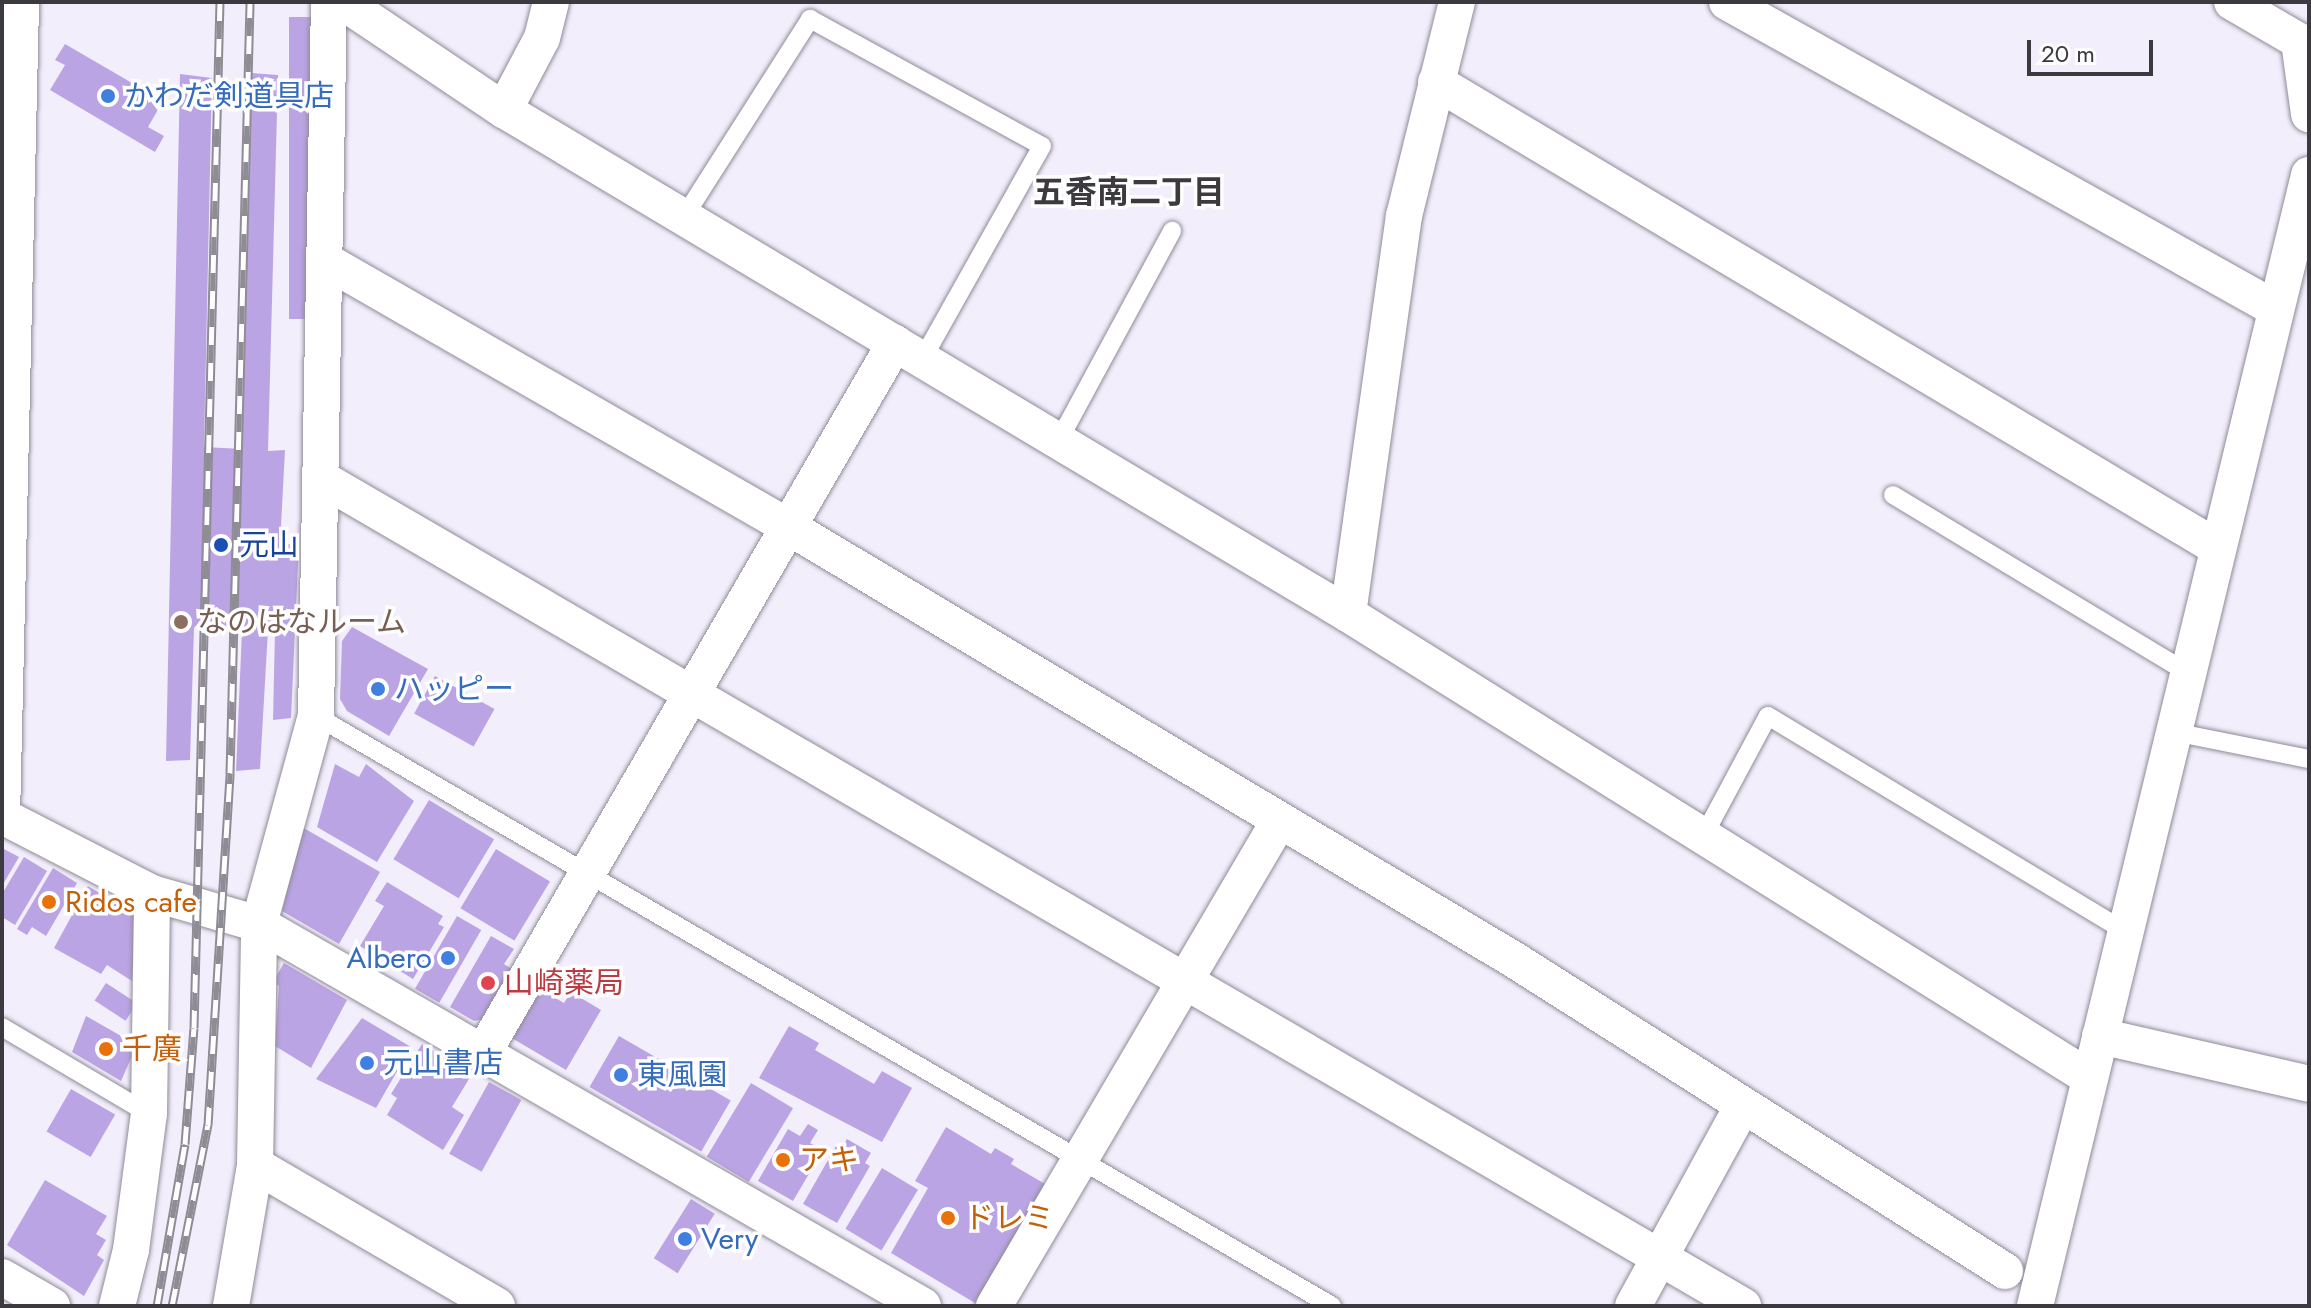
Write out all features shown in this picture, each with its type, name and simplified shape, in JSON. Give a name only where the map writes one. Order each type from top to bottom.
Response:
[{"type":"street","points":[[21,2],[11,41],[2,816],[152,893],[259,924],[923,1306]]},
{"type":"street","points":[[231,1306],[255,1165],[259,924],[316,716],[324,480],[329,2]]},
{"type":"street","points":[[343,2],[504,110],[1348,614],[2090,1078]]},
{"type":"street","points":[[504,110],[542,38],[551,2]]},
{"type":"street","points":[[1727,2],[2276,309]]},
{"type":"street","points":[[2232,2],[2299,41]]},
{"type":"street","points":[[2293,2],[2309,114]]},
{"type":"street","points":[[1348,614],[1404,216],[1453,4]]},
{"type":"street","points":[[1436,82],[2218,548]]},
{"type":"street","points":[[2035,1306],[2309,175]]},
{"type":"street","points":[[326,261],[787,526],[1279,821],[2005,1271]]},
{"type":"street","points":[[483,1053],[787,526],[909,350]]},
{"type":"street","points":[[324,480],[1190,981],[1743,1306]]},
{"type":"street","points":[[994,1306],[1190,981],[1279,821]]},
{"type":"street","points":[[117,1306],[131,1250],[149,1114],[152,893]]},
{"type":"street","points":[[2100,1036],[2309,1084]]},
{"type":"street","points":[[1633,1306],[1742,1107]]},
{"type":"street","points":[[255,1165],[497,1306]]},
{"type":"street","points":[[2,1277],[52,1306]]},
{"type":"lane","points":[[684,217],[810,19],[1042,146],[909,350]]},
{"type":"lane","points":[[1059,440],[1172,231]]},
{"type":"lane","points":[[1893,495],[2188,673]]},
{"type":"lane","points":[[316,716],[1332,1306]]},
{"type":"lane","points":[[1703,837],[1768,716],[2126,932]]},
{"type":"lane","points":[[2174,732],[2309,759]]},
{"type":"lane","points":[[2,1027],[149,1114]]},
{"type":"building","points":[[289,17],[316,17],[316,319],[289,319]]},
{"type":"building","points":[[65,44],[163,101],[148,127],[164,136],[155,152],[50,90],[65,65],[55,60]]},
{"type":"building","points":[[252,73],[278,75],[268,451],[285,450],[280,545],[299,543],[291,718],[273,720],[275,631],[268,630],[260,769],[236,771],[242,630],[194,628],[190,760],[166,761],[180,74],[212,78],[204,447],[242,449]]},
{"type":"building","points":[[352,627],[428,669],[389,736],[347,711],[340,699],[342,641]]},
{"type":"building","points":[[435,676],[494,709],[474,747],[414,714]]},
{"type":"building","points":[[335,764],[359,777],[366,764],[414,801],[377,862],[317,827]]},
{"type":"building","points":[[429,800],[494,839],[459,898],[393,859]]},
{"type":"building","points":[[302,827],[380,872],[339,944],[282,911]]},
{"type":"building","points":[[2,848],[19,857],[2,886]]},
{"type":"building","points":[[496,849],[550,881],[514,941],[460,908]]},
{"type":"building","points":[[24,857],[47,871],[15,925],[2,917],[2,894]]},
{"type":"building","points":[[53,868],[77,883],[46,936],[32,927],[27,935],[17,929]]},
{"type":"building","points":[[387,882],[443,916],[438,924],[444,927],[413,979],[360,946],[384,906],[375,901]]},
{"type":"building","points":[[88,886],[136,915],[132,981],[107,965],[101,974],[54,948]]},
{"type":"building","points":[[457,916],[481,930],[439,1003],[415,989]]},
{"type":"building","points":[[491,936],[514,949],[504,964],[513,970],[485,1019],[474,1021],[450,1007]]},
{"type":"building","points":[[284,963],[347,1000],[311,1068],[275,1046],[279,986],[273,982]]},
{"type":"building","points":[[106,983],[137,1003],[126,1021],[95,1001]]},
{"type":"building","points":[[538,988],[564,1003],[571,992],[601,1010],[566,1070],[510,1037]]},
{"type":"building","points":[[86,1016],[137,1045],[121,1081],[72,1052]]},
{"type":"building","points":[[362,1018],[411,1047],[376,1108],[316,1079]]},
{"type":"building","points":[[789,1026],[819,1043],[815,1050],[874,1084],[882,1071],[912,1088],[882,1142],[759,1078]]},
{"type":"building","points":[[619,1036],[731,1100],[701,1152],[590,1087]]},
{"type":"building","points":[[422,1044],[472,1074],[452,1107],[464,1115],[443,1150],[387,1115],[397,1098],[391,1094]]},
{"type":"building","points":[[489,1082],[521,1100],[482,1172],[449,1154]]},
{"type":"building","points":[[751,1083],[793,1108],[749,1182],[707,1157]]},
{"type":"building","points":[[71,1089],[115,1114],[91,1157],[46,1131]]},
{"type":"building","points":[[808,1124],[818,1130],[810,1143],[823,1150],[793,1201],[758,1181],[788,1129],[800,1136]]},
{"type":"building","points":[[946,1127],[991,1154],[995,1148],[1014,1159],[1011,1164],[1045,1184],[975,1303],[891,1253],[928,1188],[915,1181]]},
{"type":"building","points":[[847,1139],[871,1153],[865,1163],[870,1166],[837,1223],[803,1204],[836,1146],[841,1149]]},
{"type":"building","points":[[882,1168],[918,1190],[881,1250],[845,1229]]},
{"type":"building","points":[[45,1180],[107,1216],[96,1234],[106,1240],[97,1255],[104,1260],[84,1296],[7,1245]]},
{"type":"building","points":[[691,1199],[715,1214],[678,1273],[654,1258]]},
{"type":"railway","points":[[157,1306],[185,1144],[194,1028],[220,2]]},
{"type":"railway","points":[[172,1306],[208,1125],[230,773],[250,2]]},
{"type":"place","name":"かわだ剣道具店","points":[[108,96]]},
{"type":"place","name":"元山","points":[[221,545]]},
{"type":"place","name":"なのはなルーム","points":[[181,622]]},
{"type":"place","name":"ハッピー","points":[[378,689]]},
{"type":"place","name":"Ridos cafe","points":[[49,902]]},
{"type":"place","name":"Albero","points":[[448,958]]},
{"type":"place","name":"山崎薬局","points":[[488,983]]},
{"type":"place","name":"千廣","points":[[106,1049]]},
{"type":"place","name":"元山書店","points":[[367,1063]]},
{"type":"place","name":"東風園","points":[[621,1075]]},
{"type":"place","name":"アキ","points":[[783,1160]]},
{"type":"place","name":"ドレミ","points":[[948,1218]]},
{"type":"place","name":"Very","points":[[685,1239]]},
{"type":"district","name":"五香南二丁目","points":[[1129,192]]}]
